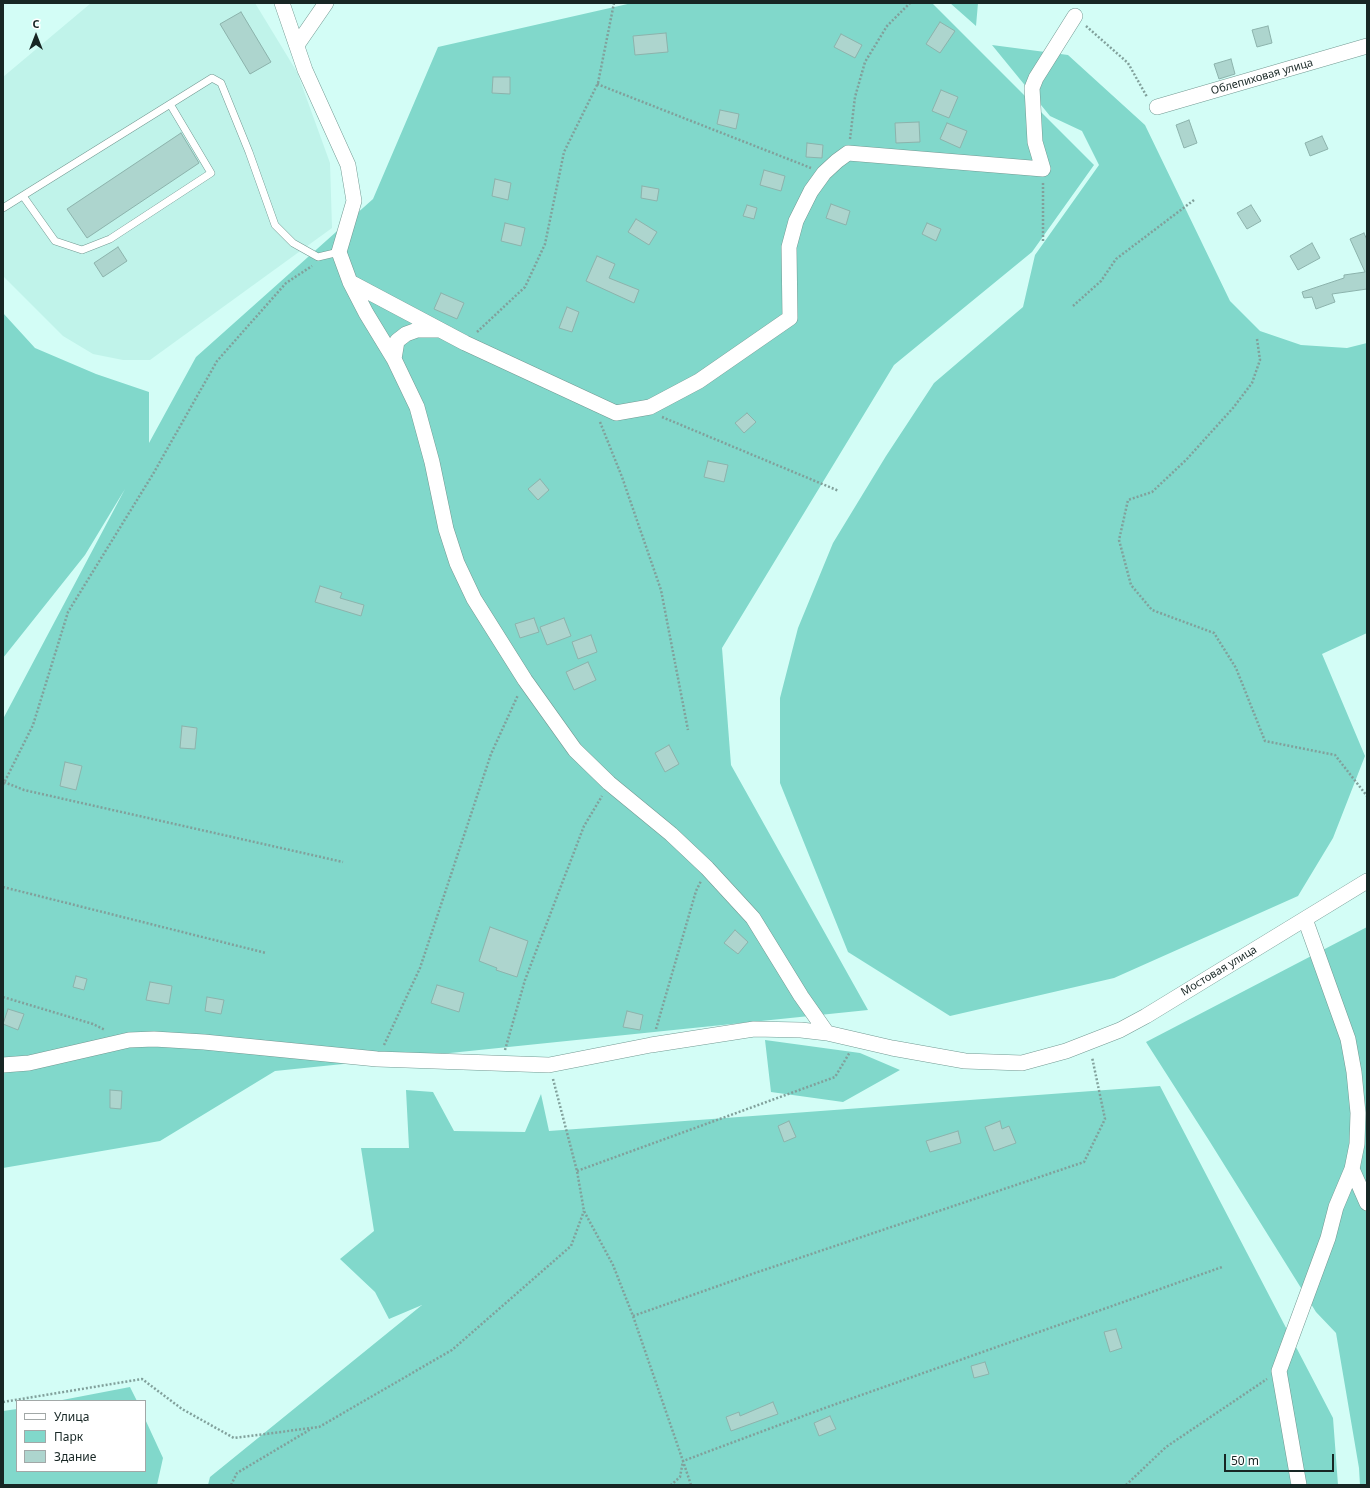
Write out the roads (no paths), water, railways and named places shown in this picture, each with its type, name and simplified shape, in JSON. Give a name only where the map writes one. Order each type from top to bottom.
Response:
[{"type":"street","points":[[282,3],[305,70],[348,166],[354,201],[339,252],[350,282],[366,313],[394,359],[418,407],[432,462],[446,529],[457,563],[474,598],[525,680],[575,750],[609,783],[671,834],[708,868],[753,918],[801,996],[828,1033]]},
{"type":"street","points":[[297,45],[326,3]]},
{"type":"street","points":[[350,282],[465,343],[616,413],[650,407],[699,381],[790,318],[789,247],[796,221],[811,191],[824,173],[848,153],[1043,169],[1035,142],[1032,88],[1036,78],[1075,16]]},
{"type":"street","name":"Облепиховая улица","points":[[1157,107],[1367,46]]},
{"type":"street","points":[[394,359],[397,341],[406,334],[418,330],[442,331]]},
{"type":"street","name":"Мостовая улица","points":[[3,1065],[29,1063],[129,1040],[154,1039],[204,1042],[377,1059],[549,1064],[651,1045],[754,1029],[801,1030],[828,1033],[892,1048],[966,1061],[1022,1063],[1089,1043],[1120,1030],[1146,1016],[1367,881]]},
{"type":"street","points":[[1299,1485],[1279,1371],[1328,1238],[1336,1207],[1352,1169],[1357,1144],[1358,1114],[1354,1072],[1348,1039],[1305,919]]},
{"type":"street","points":[[1352,1169],[1367,1203]]},
{"type":"lane","points":[[3,208],[212,78],[220,83],[249,152],[275,225],[293,243],[318,257],[339,252]]},
{"type":"lane","points":[[23,196],[55,240],[82,250],[110,239],[211,173],[170,104]]}]
